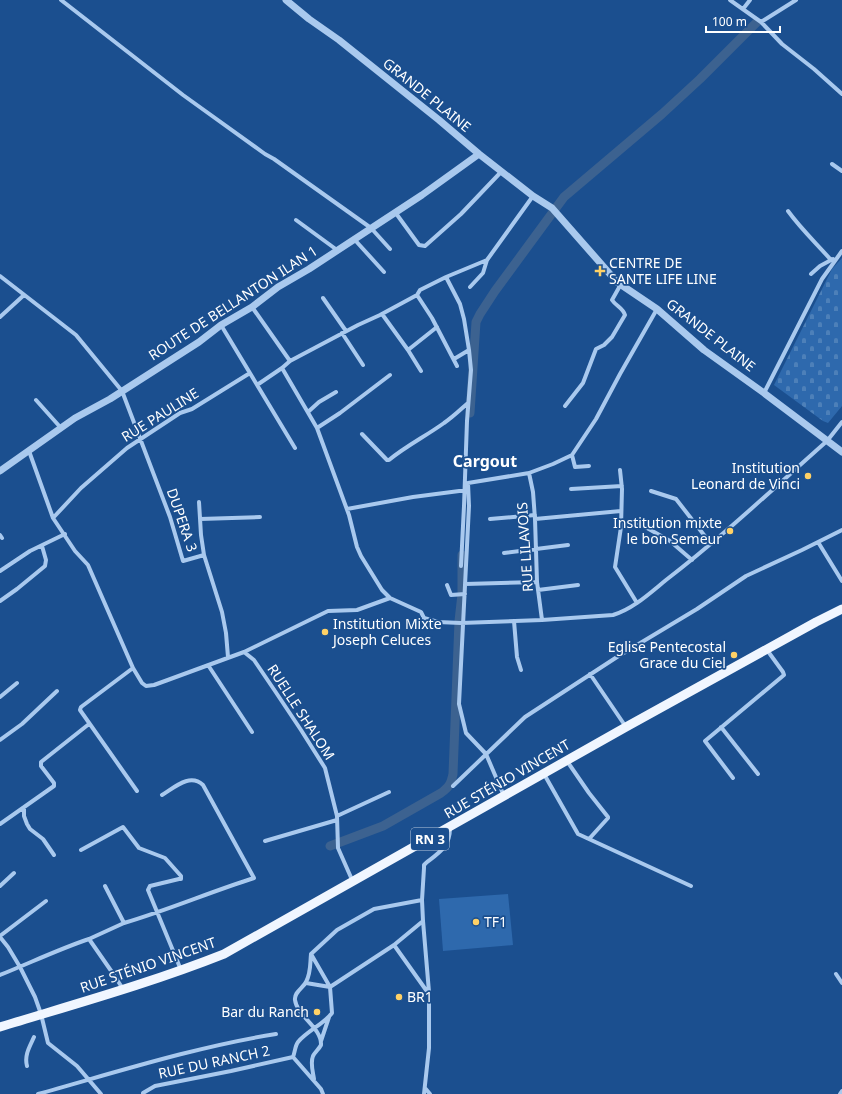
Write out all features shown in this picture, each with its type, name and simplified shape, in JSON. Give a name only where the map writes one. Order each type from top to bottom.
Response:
[{"type":"main road","name":"RUE STÉNIO VINCENT","points":[[0,1027],[122,990],[224,954],[567,762],[626,727],[842,609]]},
{"type":"street","points":[[61,0],[182,95],[371,228],[390,249]]},
{"type":"street","name":"GRANDE PLAINE","points":[[286,0],[309,19],[339,40],[501,172],[554,210],[617,282],[658,309],[704,350],[842,452]]},
{"type":"street","points":[[730,0],[761,22],[782,44],[814,69],[842,94]]},
{"type":"street","points":[[743,8],[750,0]]},
{"type":"street","points":[[761,22],[796,0]]},
{"type":"street","name":"ROUTE DE BELLANTON ILAN 1","points":[[0,472],[75,418],[110,399],[199,342],[221,325],[252,306],[278,287],[309,269],[422,195],[479,154]]},
{"type":"street","points":[[832,164],[842,171]]},
{"type":"street","points":[[395,212],[419,245],[425,246],[461,214],[501,172]]},
{"type":"street","points":[[470,287],[483,273],[487,260],[533,196]]},
{"type":"street","points":[[788,211],[798,225],[804,229],[831,260]]},
{"type":"street","points":[[296,220],[337,250]]},
{"type":"street","points":[[353,239],[384,272]]},
{"type":"street","points":[[811,274],[841,252]]},
{"type":"street","points":[[764,393],[822,279],[841,252]]},
{"type":"street","points":[[257,385],[290,361],[417,295],[420,290],[446,277],[487,260]]},
{"type":"street","name":"DUPERA 3","points":[[0,276],[76,335],[122,391],[170,517],[183,561],[204,555],[222,612],[228,657]]},
{"type":"street","points":[[446,277],[460,304],[464,319],[471,370],[467,421],[465,584],[461,623],[459,704],[466,733],[486,754],[504,796]]},
{"type":"street","points":[[565,406],[583,383],[596,349],[604,345],[612,337],[625,315],[622,309],[614,304],[612,300],[621,284]]},
{"type":"street","points":[[0,317],[24,295]]},
{"type":"street","points":[[417,295],[437,327],[457,366]]},
{"type":"street","points":[[323,298],[363,365]]},
{"type":"street","points":[[252,306],[290,361]]},
{"type":"street","points":[[467,490],[468,483],[530,473],[572,455],[596,419],[658,309]]},
{"type":"street","points":[[382,314],[408,350],[421,372]]},
{"type":"street","points":[[221,325],[282,429],[295,448]]},
{"type":"street","points":[[408,350],[437,327]]},
{"type":"street","points":[[454,359],[469,350]]},
{"type":"street","points":[[282,368],[317,428],[347,509],[359,552],[382,590],[390,598],[421,612],[424,618],[438,622],[461,623],[542,620],[613,615],[622,612],[711,544],[827,441],[842,422]]},
{"type":"street","name":"RUE PAULINE","points":[[53,518],[81,488],[127,448],[180,413],[192,408],[250,373]]},
{"type":"street","points":[[317,428],[340,413],[390,375]]},
{"type":"street","points":[[308,412],[319,402],[336,392]]},
{"type":"street","points":[[36,400],[61,428]]},
{"type":"street","points":[[362,434],[387,460],[389,460],[446,422],[468,403]]},
{"type":"street","points":[[29,452],[53,518],[75,550],[88,565],[133,668],[142,683],[146,686],[154,685],[244,652],[328,611],[357,610],[390,598]]},
{"type":"street","points":[[572,455],[575,467],[589,466]]},
{"type":"street","points":[[620,470],[622,486],[621,526],[615,567],[637,602]]},
{"type":"street","name":"RUE LILAVOIS","points":[[530,473],[535,517],[537,582],[542,620]]},
{"type":"street","points":[[571,489],[622,486]]},
{"type":"street","points":[[347,509],[413,497],[467,490]]},
{"type":"street","points":[[651,491],[676,499],[711,544]]},
{"type":"street","points":[[199,502],[204,555]]},
{"type":"street","points":[[461,566],[467,506]]},
{"type":"street","points":[[490,520],[621,511]]},
{"type":"street","points":[[200,519],[260,517]]},
{"type":"street","points":[[621,526],[640,524],[670,541],[692,560]]},
{"type":"street","points":[[454,786],[525,717],[590,674],[697,609],[746,576],[842,530]]},
{"type":"street","points":[[0,571],[30,551],[65,534]]},
{"type":"street","points":[[818,542],[842,581]]},
{"type":"street","points":[[504,553],[568,545]]},
{"type":"street","points":[[0,601],[45,566],[46,560],[42,546]]},
{"type":"street","points":[[465,584],[537,582]]},
{"type":"street","points":[[447,585],[451,595],[463,594]]},
{"type":"street","points":[[538,590],[578,585]]},
{"type":"street","points":[[514,621],[517,657],[521,670]]},
{"type":"street","points":[[733,778],[705,742],[706,739],[784,675],[767,649]]},
{"type":"street","name":"RUELLE SHALOM","points":[[244,652],[254,660],[325,768],[337,818],[338,848],[353,882]]},
{"type":"street","points":[[208,665],[252,732]]},
{"type":"street","points":[[133,668],[81,707],[80,710],[137,791]]},
{"type":"street","points":[[590,674],[626,727]]},
{"type":"street","points":[[0,697],[17,683]]},
{"type":"street","points":[[0,740],[22,724],[57,691]]},
{"type":"street","points":[[0,824],[54,786],[54,783],[41,766],[41,762],[89,724]]},
{"type":"street","points":[[721,727],[758,774]]},
{"type":"street","points":[[567,762],[608,816],[608,818],[589,839]]},
{"type":"street","points":[[544,774],[578,834],[691,886]]},
{"type":"street","points":[[0,975],[124,923],[158,913],[254,878],[204,785],[196,780],[183,782],[162,795]]},
{"type":"street","points":[[265,841],[337,818],[389,792]]},
{"type":"street","points":[[24,807],[24,816],[30,829],[43,839],[54,855]]},
{"type":"street","points":[[81,850],[123,826],[139,848],[165,858],[181,877],[180,879],[152,885],[148,890],[181,970]]},
{"type":"street","points":[[424,1094],[429,1048],[429,992],[422,921],[424,865],[446,845],[449,839],[450,827]]},
{"type":"street","points":[[0,886],[14,874]]},
{"type":"street","points":[[105,886],[124,923]]},
{"type":"street","points":[[321,1041],[321,1038],[299,1010],[294,998],[306,983],[310,970],[311,954],[338,930],[374,909],[422,900]]},
{"type":"street","points":[[46,901],[0,937],[20,967],[35,997],[48,1043],[77,1066],[101,1094]]},
{"type":"street","points":[[306,983],[330,987],[394,944],[422,921]]},
{"type":"street","points":[[89,938],[114,974],[122,990]]},
{"type":"street","points":[[394,944],[426,990],[429,992]]},
{"type":"street","points":[[311,954],[330,987],[332,1013],[329,1016],[321,1045],[313,1056],[312,1066],[314,1081]]},
{"type":"street","points":[[836,974],[842,983]]},
{"type":"street","points":[[324,1094],[322,1089],[293,1057],[297,1043],[329,1016]]},
{"type":"street","points":[[38,1094],[171,1057],[239,1040],[276,1034]]},
{"type":"street","points":[[27,1066],[26,1055],[34,1037]]},
{"type":"street","name":"RUE DU RANCH 2","points":[[143,1094],[155,1086],[293,1057]]},
{"type":"street","points":[[425,1088],[430,1094]]},
{"type":"green space","points":[[842,258],[842,406],[828,423],[823,421],[774,385],[832,269]]},
{"type":"green space","name":"TF1","points":[[508,894],[513,945],[443,951],[439,899]]},
{"type":"waterway","points":[[470,413],[476,322],[495,291],[564,197],[662,114],[700,79],[757,22]]},
{"type":"waterway","points":[[330,846],[383,826],[441,793],[450,783],[453,774],[459,621],[462,594],[462,555]]},
{"type":"place","name":"CENTRE DE SANTE LIFE LINE","points":[[600,271]]},
{"type":"place","name":"Institution Leonard de Vinci","points":[[808,476]]},
{"type":"place","name":"Institution mixte le bon Semeur","points":[[730,531]]},
{"type":"place","name":"Institution Mixte Joseph Celuces","points":[[325,632]]},
{"type":"place","name":"Eglise Pentecostal Grace du Ciel","points":[[734,655]]},
{"type":"place","name":"TF1","points":[[476,922]]},
{"type":"place","name":"BR1","points":[[399,997]]},
{"type":"place","name":"Bar du Ranch","points":[[317,1012]]},
{"type":"district","name":"Cargout","points":[[485,461]]}]
